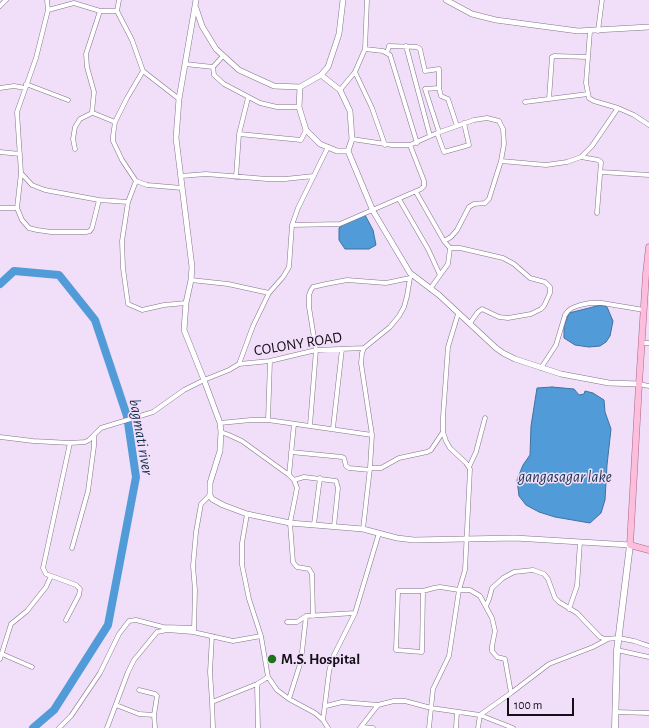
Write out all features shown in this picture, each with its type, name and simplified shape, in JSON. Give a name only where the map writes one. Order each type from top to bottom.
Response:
[{"type":"main road","points":[[615,728],[617,650],[620,638],[630,545],[646,274],[649,247]]},
{"type":"main road","points":[[630,545],[649,550]]},
{"type":"street","points":[[0,6],[6,0]]},
{"type":"street","points":[[47,0],[48,10],[36,58],[17,112],[21,173],[17,208],[22,220],[29,228],[51,232],[86,232],[90,231],[92,228],[99,200]]},
{"type":"street","points":[[119,0],[117,12],[132,40],[143,71],[179,99]]},
{"type":"street","points":[[196,3],[202,26],[216,49],[239,70],[274,86],[300,87],[321,75],[328,67],[339,34],[343,0]]},
{"type":"street","points":[[340,90],[355,72],[366,49],[367,0]]},
{"type":"street","points":[[446,0],[472,14],[484,18],[578,31],[649,27]]},
{"type":"street","points":[[598,31],[602,0]]},
{"type":"street","points":[[48,10],[76,2],[100,11],[117,12]]},
{"type":"street","points":[[196,3],[179,99],[176,138],[192,267],[186,303],[184,330],[220,423],[221,432],[220,451],[210,483],[210,495],[216,502],[247,514],[290,523],[363,529],[397,538],[414,540],[515,538],[630,545]]},
{"type":"street","points":[[92,113],[94,92],[87,67],[86,54],[100,11]]},
{"type":"street","points":[[590,31],[586,83],[589,98],[634,115],[649,125]]},
{"type":"street","points":[[387,53],[389,46],[417,47],[420,49],[425,70],[439,69],[439,88],[441,96],[448,99],[457,126]]},
{"type":"street","points":[[406,46],[430,136]]},
{"type":"street","points":[[366,49],[387,53],[392,59],[417,143]]},
{"type":"street","points":[[185,64],[212,67],[224,56]]},
{"type":"street","points":[[549,100],[552,57],[588,57]]},
{"type":"street","points":[[212,67],[214,75],[224,84],[248,98],[260,103],[277,107],[299,107]]},
{"type":"street","points":[[143,71],[115,122],[113,141],[122,160],[136,181],[147,185],[182,188]]},
{"type":"street","points":[[355,72],[372,108],[385,145]]},
{"type":"street","points":[[321,75],[340,90],[350,111],[352,139],[348,151],[373,211],[410,276],[439,295],[458,314],[503,353],[540,368],[561,374],[609,383],[639,384],[649,386]]},
{"type":"street","points":[[0,88],[26,86],[68,100]]},
{"type":"street","points":[[300,87],[299,107],[306,130],[320,144],[337,151],[348,151]]},
{"type":"street","points":[[439,88],[425,89],[444,152],[469,145],[464,123]]},
{"type":"street","points":[[525,102],[588,94]]},
{"type":"street","points":[[236,177],[239,134],[248,98]]},
{"type":"street","points":[[501,162],[546,165],[567,162],[581,157],[592,146],[618,108]]},
{"type":"street","points":[[74,149],[74,127],[80,119],[92,113],[115,122]]},
{"type":"street","points":[[352,139],[385,145],[410,145],[474,120],[487,118],[499,121],[503,129],[504,136],[501,162],[489,199],[485,203],[469,207],[457,230],[451,237],[444,241]]},
{"type":"street","points":[[239,134],[301,140],[306,130]]},
{"type":"street","points":[[292,225],[337,224],[373,211],[423,188],[424,184],[410,145]]},
{"type":"street","points":[[0,437],[33,441],[70,443],[85,442],[101,428],[153,412],[184,390],[239,364],[253,326],[268,293],[283,277],[289,267],[292,225],[298,208],[328,147]]},
{"type":"street","points":[[0,152],[20,154]]},
{"type":"street","points":[[581,157],[600,161],[601,172],[597,212]]},
{"type":"street","points":[[601,172],[649,175]]},
{"type":"street","points":[[21,173],[32,185],[38,188],[99,200],[128,202]]},
{"type":"street","points":[[181,176],[206,174],[285,180],[314,176]]},
{"type":"street","points":[[136,181],[128,202],[122,241],[123,268],[128,304],[142,310],[164,305],[186,303]]},
{"type":"street","points":[[416,192],[444,241],[450,248],[448,264],[430,289]]},
{"type":"street","points":[[399,199],[428,249],[440,276]]},
{"type":"street","points":[[0,208],[17,208]]},
{"type":"street","points":[[450,248],[460,248],[503,258],[514,264],[530,278],[545,282],[550,289],[544,306],[531,314],[508,318],[499,317],[482,309],[470,323]]},
{"type":"street","points":[[310,425],[316,350],[309,292],[313,287],[347,280],[386,283],[410,276]]},
{"type":"street","name":"COLONY ROAD","points":[[239,364],[270,361],[316,350],[364,348],[390,327],[399,316],[404,308],[410,276]]},
{"type":"street","points":[[191,280],[228,284],[268,293]]},
{"type":"street","points":[[540,368],[556,345],[565,315],[572,308],[590,303],[602,303],[644,310]]},
{"type":"street","points":[[458,314],[448,347],[443,432],[450,448],[469,467]]},
{"type":"street","points":[[642,343],[649,343]]},
{"type":"street","points":[[363,529],[370,469],[372,435],[361,363],[364,348]]},
{"type":"street","points":[[333,428],[342,349]]},
{"type":"street","points":[[268,420],[270,361]]},
{"type":"street","points":[[429,728],[432,689],[449,656],[459,590],[465,570],[470,478],[469,467],[476,452],[485,418]]},
{"type":"street","points":[[220,423],[268,420],[333,428],[372,435]]},
{"type":"street","points":[[289,475],[294,424]]},
{"type":"street","points":[[221,432],[242,441],[294,480],[297,488],[290,523],[293,562],[297,567],[309,569],[312,574],[313,616]]},
{"type":"street","points":[[291,452],[342,457],[344,458],[346,466],[349,468],[381,468],[399,458],[427,452],[443,432]]},
{"type":"street","points":[[72,548],[88,491],[94,435]]},
{"type":"street","points":[[66,620],[80,589],[76,585],[44,573],[43,568],[70,443]]},
{"type":"street","points":[[294,480],[301,477],[320,478],[338,483],[334,526]]},
{"type":"street","points":[[314,524],[320,478]]},
{"type":"street","points":[[194,630],[195,590],[193,566],[196,532],[201,504],[210,495]]},
{"type":"street","points":[[247,514],[242,543],[242,565],[249,599],[261,636],[268,677],[277,690],[289,699],[310,710],[323,720],[328,728]]},
{"type":"street","points":[[323,720],[332,659],[355,613],[379,533]]},
{"type":"street","points":[[569,608],[577,586],[580,542]]},
{"type":"street","points":[[486,606],[492,588],[502,578],[514,572],[533,570],[544,574],[548,579],[558,602],[581,616],[600,637],[609,639],[620,638],[649,646]]},
{"type":"street","points":[[0,659],[11,624],[27,611],[41,593],[51,576]]},
{"type":"street","points":[[423,591],[422,652],[396,650],[398,591],[423,591],[440,587],[470,590],[480,596],[494,624],[492,651],[497,657],[505,660],[511,693]]},
{"type":"street","points":[[287,622],[297,622],[306,616],[355,613]]},
{"type":"street","points":[[289,699],[301,662],[306,616]]},
{"type":"street","points":[[59,728],[71,716],[100,673],[120,634],[129,621],[136,620],[163,627],[194,630],[225,640],[233,641],[261,636]]},
{"type":"street","points":[[107,728],[134,660],[157,632],[167,630],[194,630]]},
{"type":"street","points":[[212,636],[210,672],[212,728]]},
{"type":"street","points":[[478,728],[480,715],[549,664],[609,639]]},
{"type":"street","points":[[617,650],[649,657]]},
{"type":"street","points":[[2,654],[32,667]]},
{"type":"street","points":[[212,702],[257,684],[268,677]]},
{"type":"street","points":[[257,684],[258,728]]},
{"type":"street","points":[[139,690],[155,694],[157,696],[154,715],[155,728]]},
{"type":"street","points":[[326,706],[342,702],[378,705],[399,701],[431,708],[480,715],[513,728]]},
{"type":"street","points":[[116,705],[139,714],[154,715]]},
{"type":"street","points":[[361,727],[378,705]]},
{"type":"street","points":[[456,728],[457,712]]},
{"type":"street","points":[[616,712],[649,713]]},
{"type":"street","points":[[361,727],[373,728]]},
{"type":"water","points":[[365,215],[373,230],[376,245],[369,249],[345,249],[339,240],[339,228],[346,222]]},
{"type":"water","points":[[601,305],[607,307],[613,321],[610,336],[606,342],[600,346],[589,347],[575,345],[564,338],[564,326],[569,313]]},
{"type":"water","name":"gangasagar lake","points":[[552,387],[574,389],[579,395],[584,394],[585,391],[593,393],[604,400],[605,412],[611,429],[605,500],[601,513],[590,523],[555,517],[539,512],[526,505],[519,496],[517,480],[523,465],[530,455],[531,426],[537,388]]},
{"type":"waterway","name":"bagmati river","points":[[0,284],[14,271],[59,275],[95,320],[127,416],[136,477],[108,625],[54,710],[33,728]]},
{"type":"place","name":"M.S. Hospital","points":[[272,659]]}]
